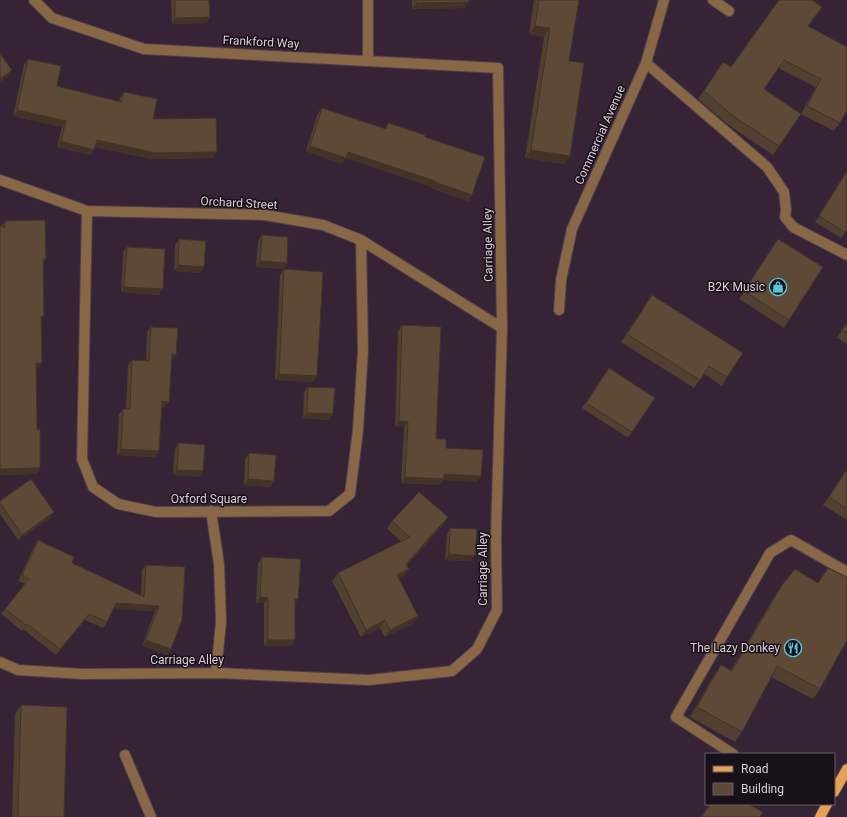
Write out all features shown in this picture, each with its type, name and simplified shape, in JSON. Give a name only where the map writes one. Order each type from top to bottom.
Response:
[{"type":"main road","points":[[835,790],[847,769]]},
{"type":"main road","points":[[820,817],[826,805]]},
{"type":"street","name":"Frankford Way","points":[[34,0],[52,18],[144,49],[498,68]]},
{"type":"street","points":[[368,0],[368,61]]},
{"type":"street","name":"Commercial Avenue","points":[[558,310],[561,280],[572,229],[646,63],[664,0]]},
{"type":"street","points":[[713,0],[729,11]]},
{"type":"street","points":[[646,63],[768,167],[784,192],[786,210],[785,217],[793,227],[847,255]]},
{"type":"street","name":"Carriage Alley","points":[[0,662],[18,670],[83,674],[216,673],[369,680],[452,671],[477,649],[498,610],[496,537],[502,328],[498,68]]},
{"type":"street","name":"Orchard Street","points":[[0,180],[87,211],[265,215],[324,225],[361,240],[502,328]]},
{"type":"street","name":"Oxford Square","points":[[87,211],[82,459],[92,487],[118,504],[156,512],[328,511],[350,494],[358,430],[363,350],[361,240]]},
{"type":"street","points":[[212,512],[220,572],[221,622],[216,673]]},
{"type":"street","points":[[732,753],[676,717],[770,553],[791,540],[847,572]]},
{"type":"street","points":[[125,756],[151,817]]},
{"type":"building","points":[[175,0],[209,0],[210,17],[175,18]]},
{"type":"building","points":[[416,0],[469,0],[469,2],[416,3]]},
{"type":"building","points":[[539,0],[579,0],[569,61],[584,63],[570,156],[531,150],[550,28],[535,26]]},
{"type":"building","points":[[779,0],[812,0],[822,7],[808,26],[847,47],[847,110],[840,123],[807,106],[821,79],[784,60],[764,89],[801,114],[779,146],[733,116],[704,91],[723,62],[731,67]]},
{"type":"building","points":[[0,54],[12,70],[0,79]]},
{"type":"building","points":[[28,59],[61,66],[57,86],[121,102],[124,92],[157,99],[153,119],[216,118],[217,152],[155,153],[97,140],[94,150],[61,141],[66,121],[17,110]]},
{"type":"building","points":[[322,108],[386,129],[388,123],[485,157],[472,195],[348,152],[346,158],[310,146]]},
{"type":"building","points":[[847,171],[847,230],[845,232],[819,216]]},
{"type":"building","points":[[45,220],[46,259],[43,259],[44,316],[41,316],[42,363],[36,363],[37,430],[40,429],[40,468],[0,469],[0,226],[5,228],[5,221]]},
{"type":"building","points":[[262,235],[288,237],[287,263],[260,261]]},
{"type":"building","points":[[179,239],[206,241],[204,267],[178,265]]},
{"type":"building","name":"B2K Music","points":[[778,239],[823,267],[789,320],[744,291]]},
{"type":"building","points":[[127,247],[165,249],[163,289],[124,287]]},
{"type":"building","points":[[284,269],[323,272],[317,376],[279,374]]},
{"type":"building","points":[[652,295],[743,353],[727,377],[709,366],[700,380],[627,334]]},
{"type":"building","points":[[847,323],[847,333],[842,330]]},
{"type":"building","points":[[402,325],[441,327],[436,439],[446,439],[446,448],[483,450],[481,476],[444,474],[444,479],[405,477],[408,422],[399,421]]},
{"type":"building","points":[[151,327],[178,328],[176,355],[172,354],[169,402],[162,401],[159,451],[121,449],[123,409],[130,409],[132,360],[149,361]]},
{"type":"building","points":[[609,368],[655,398],[632,432],[586,403]]},
{"type":"building","points":[[308,387],[335,388],[333,414],[307,413]]},
{"type":"building","points":[[179,443],[205,445],[203,471],[177,470]]},
{"type":"building","points":[[249,453],[276,455],[274,481],[248,479]]},
{"type":"building","points":[[847,469],[847,509],[829,497]]},
{"type":"building","points":[[31,479],[54,512],[22,535],[0,501]]},
{"type":"building","points":[[419,492],[448,517],[406,564],[409,569],[397,575],[418,616],[390,630],[385,620],[366,630],[338,573],[410,537],[392,521]]},
{"type":"building","points":[[450,528],[477,529],[475,556],[449,554]]},
{"type":"building","points":[[38,540],[74,557],[72,563],[144,597],[146,565],[185,567],[182,620],[171,649],[146,640],[159,606],[116,603],[107,622],[89,614],[60,649],[5,609],[29,579],[22,575]]},
{"type":"building","points":[[262,557],[301,559],[298,599],[295,599],[295,640],[268,640],[268,598],[260,597]]},
{"type":"building","name":"The Lazy Donkey","points":[[828,568],[847,577],[847,640],[820,689],[777,666],[742,732],[697,707],[721,665],[732,671],[782,585],[795,569],[818,583]]},
{"type":"building","points":[[21,705],[67,707],[64,817],[18,817]]},
{"type":"building","points":[[709,805],[750,805],[763,812],[760,817],[702,817]]},
{"type":"place","name":"B2K Music","points":[[778,287]]},
{"type":"place","name":"The Lazy Donkey","points":[[793,648]]}]
